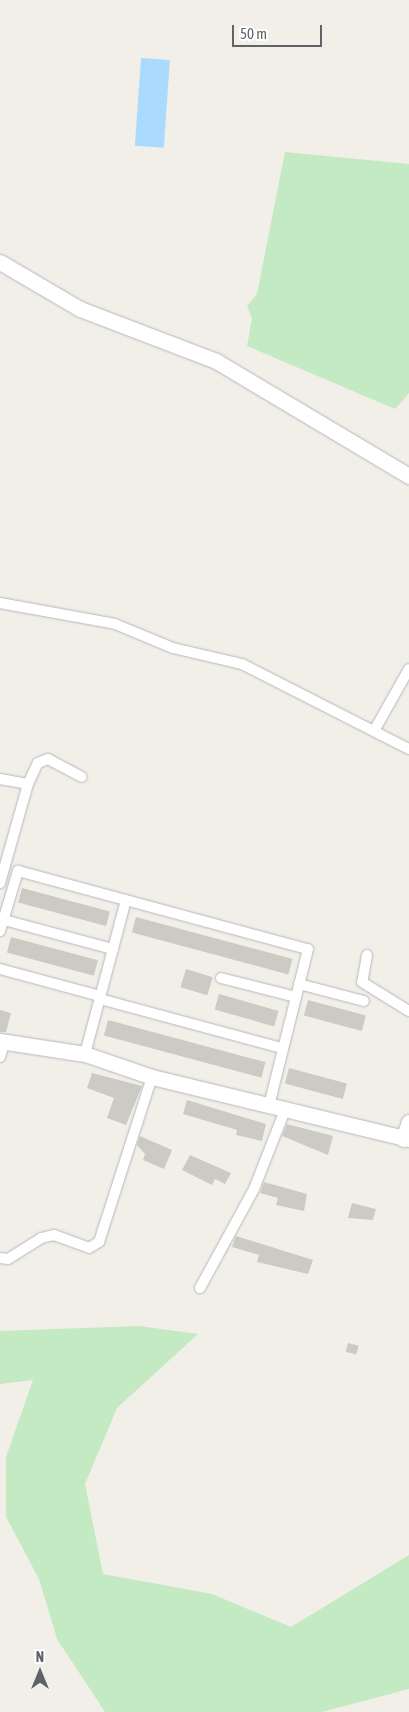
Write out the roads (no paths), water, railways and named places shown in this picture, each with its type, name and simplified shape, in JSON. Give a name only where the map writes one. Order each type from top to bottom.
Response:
[{"type":"street","points":[[0,262],[80,308],[216,361],[409,476]]},
{"type":"street","points":[[0,603],[115,624],[173,648],[242,664],[409,749]]},
{"type":"street","points":[[374,730],[409,669]]},
{"type":"street","points":[[0,883],[28,784],[38,763],[48,760],[82,777]]},
{"type":"street","points":[[0,779],[28,784]]},
{"type":"street","points":[[0,932],[18,871],[308,949],[269,1105]]},
{"type":"street","points":[[85,1054],[126,900]]},
{"type":"street","points":[[4,920],[113,949]]},
{"type":"street","points":[[368,955],[362,982],[409,1011]]},
{"type":"street","points":[[0,969],[282,1048]]},
{"type":"street","points":[[221,978],[296,997]]},
{"type":"street","points":[[299,984],[364,1001]]},
{"type":"street","points":[[0,1057],[2,1041],[85,1054],[152,1077],[406,1139],[409,1122]]},
{"type":"street","points":[[0,1258],[8,1258],[41,1238],[54,1235],[89,1248],[99,1242],[152,1077]]},
{"type":"street","points":[[200,1288],[254,1189],[285,1110]]},
{"type":"water","points":[[141,58],[170,60],[164,148],[135,146]]}]
